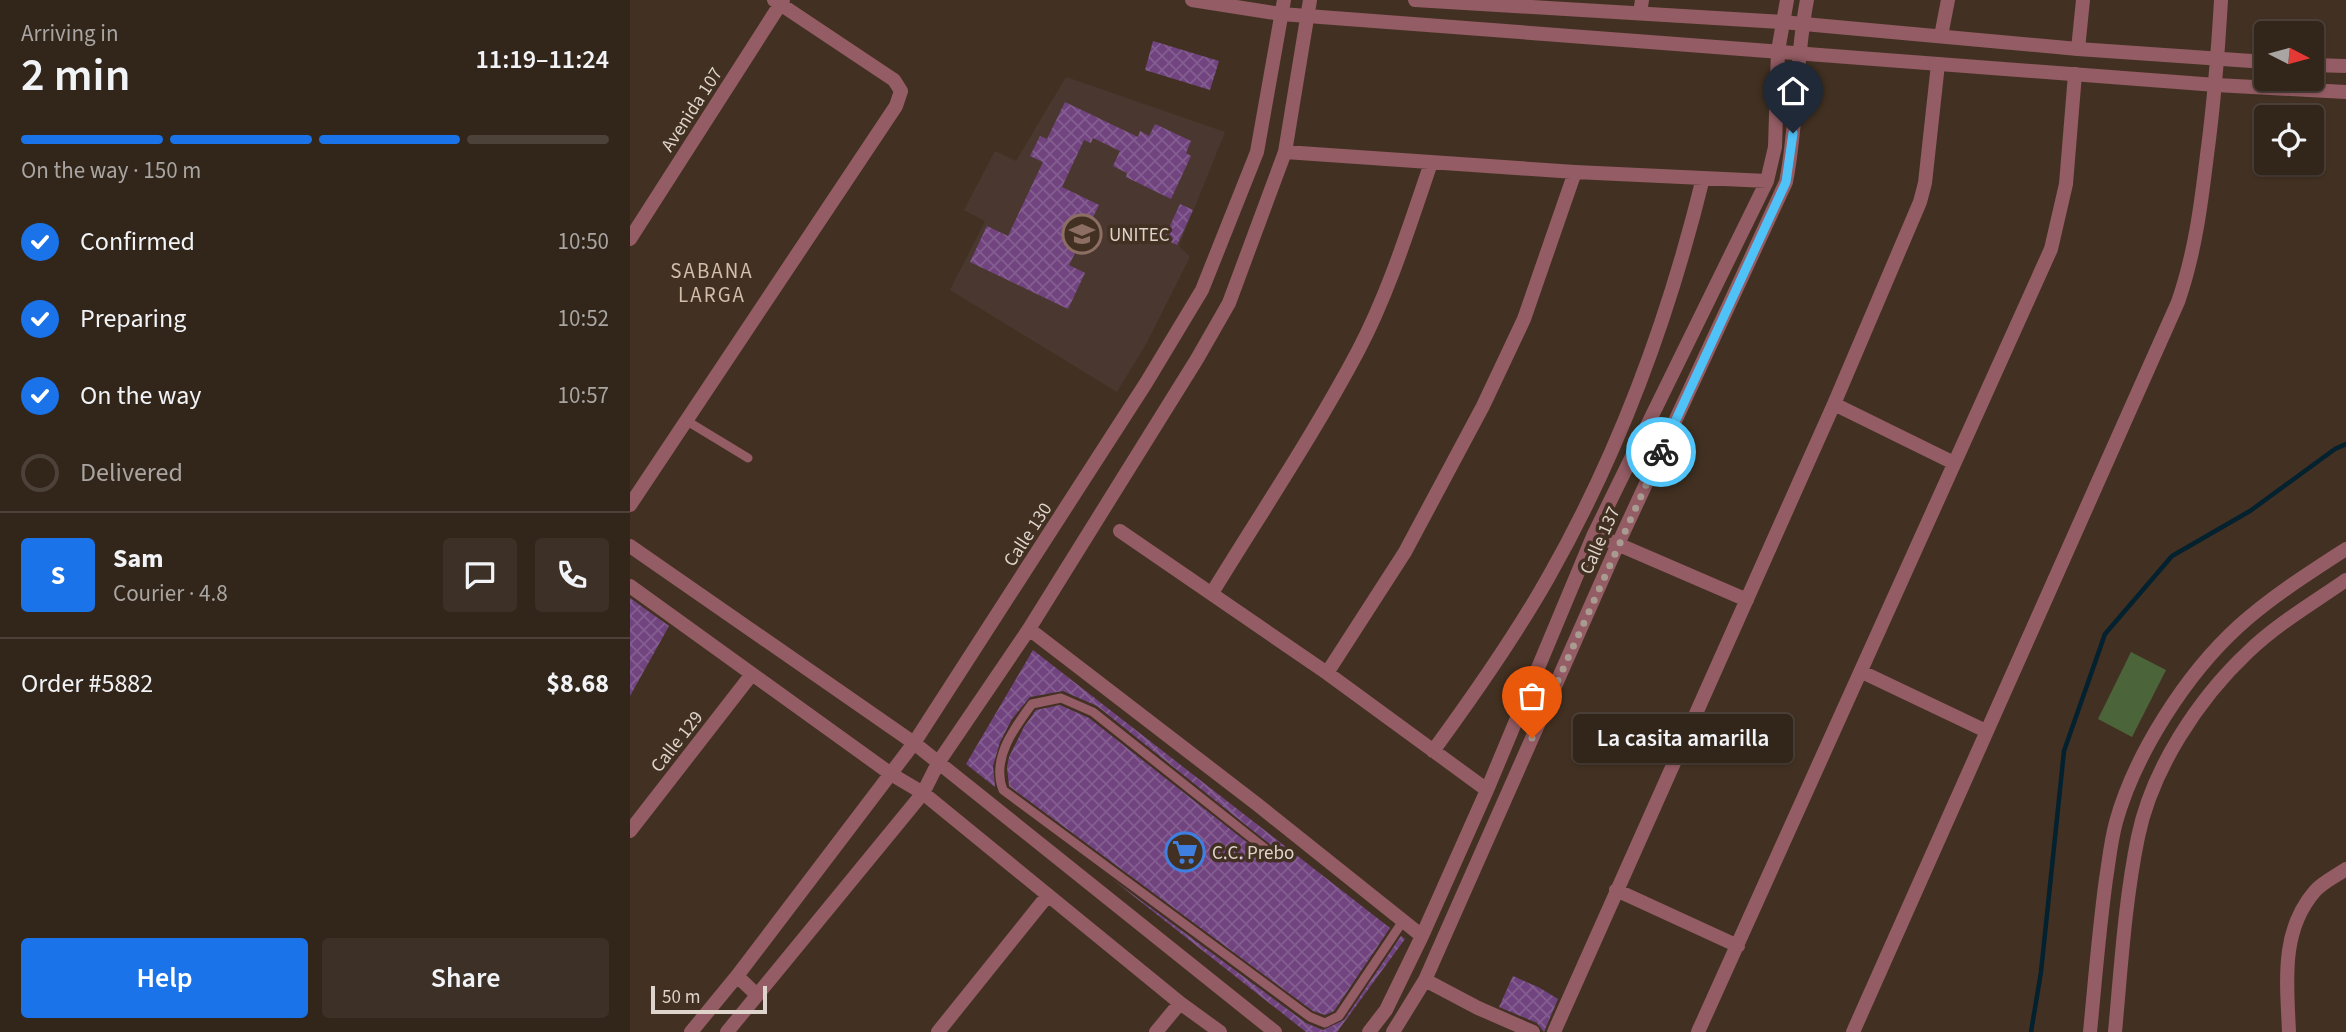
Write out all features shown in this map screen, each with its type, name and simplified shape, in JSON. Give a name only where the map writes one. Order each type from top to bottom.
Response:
[{"type":"street","points":[[1192,0],[1282,7],[1309,16],[2216,85],[2346,92]]},
{"type":"street","points":[[727,1032],[923,793],[938,763],[1029,629],[1229,303],[1285,152],[1310,0]]},
{"type":"street","points":[[1415,0],[1641,7],[2078,49],[2254,62]]},
{"type":"street","points":[[1369,1032],[1386,1010],[1422,936],[1487,790],[1594,534],[1766,181],[1775,147],[1777,51],[1787,0]]},
{"type":"street","name":"Calle 137","points":[[1393,1032],[1425,980],[1618,544],[1786,182],[1791,159],[1802,23],[1807,0]]},
{"type":"street","points":[[1941,36],[1948,0]]},
{"type":"street","points":[[2078,49],[2083,0]]},
{"type":"street","points":[[1853,1032],[2178,302],[2200,220],[2216,85],[2221,0]]},
{"type":"street","points":[[630,505],[896,106],[901,91],[894,80],[779,2]]},
{"type":"street","name":"Avenida 107","points":[[630,239],[779,2]]},
{"type":"street","name":"Calle 130","points":[[691,1032],[737,976],[914,743],[1110,441],[1202,290],[1257,152],[1282,7]]},
{"type":"street","points":[[1554,1032],[1834,404],[1920,202],[1925,183],[1938,64]]},
{"type":"street","points":[[2324,65],[2346,66]]},
{"type":"street","points":[[1698,1032],[1863,672],[2051,249],[2066,184],[2076,74]]},
{"type":"street","points":[[1285,152],[1575,172],[1766,181]]},
{"type":"street","points":[[1212,593],[1359,350],[1397,262],[1431,163]]},
{"type":"street","points":[[1327,673],[1405,552],[1483,406],[1524,319],[1575,172]]},
{"type":"street","points":[[1433,751],[1483,683],[1548,578],[1603,469],[1657,336],[1684,257],[1703,178]]},
{"type":"street","points":[[1834,404],[1954,463]]},
{"type":"street","points":[[1120,531],[1327,673],[1487,790]]},
{"type":"street","points":[[1594,534],[1747,600]]},
{"type":"street","points":[[630,546],[914,743],[1275,1032]]},
{"type":"street","points":[[2090,1032],[2111,846],[2122,802],[2131,781],[2169,710],[2186,685],[2225,639],[2293,584],[2346,549]]},
{"type":"street","points":[[2115,1032],[2128,902],[2138,836],[2157,783],[2192,717],[2220,680],[2249,650],[2346,580]]},
{"type":"street","points":[[2293,584],[2307,607]]},
{"type":"street","points":[[630,586],[891,774],[923,793],[1180,1003],[1220,1032]]},
{"type":"street","points":[[1029,629],[1258,805],[1422,936]]},
{"type":"street","points":[[1863,672],[1986,731]]},
{"type":"street","name":"Calle 129","points":[[630,831],[752,674]]},
{"type":"street","points":[[2289,1032],[2287,964],[2294,923],[2316,890],[2346,869]]},
{"type":"street","points":[[1616,890],[1738,946]]},
{"type":"street","points":[[938,1032],[1048,895]]},
{"type":"street","points":[[737,976],[757,995]]},
{"type":"street","points":[[1425,980],[1478,1008],[1533,1032]]},
{"type":"street","points":[[1156,1032],[1180,1003]]},
{"type":"lane","points":[[687,421],[748,458]]},
{"type":"lane","points":[[1267,850],[1093,712],[1061,698],[1032,704],[1015,727],[1000,760],[998,777],[1003,790],[1310,1017],[1325,1023],[1339,1016],[1403,921]]},
{"type":"shaded area","name":"UNITEC","points":[[1066,77],[1225,132],[1179,246],[1190,257],[1146,344],[1117,392],[950,290],[985,221],[964,210],[995,151],[1016,161]]},
{"type":"green space","points":[[2131,652],[2166,670],[2132,737],[2098,719]]},
{"type":"building","points":[[1153,41],[1219,61],[1210,90],[1145,70]]},
{"type":"building","points":[[1065,102],[1138,137],[1140,131],[1149,136],[1155,124],[1191,141],[1186,153],[1191,156],[1171,199],[1126,177],[1127,173],[1113,166],[1120,151],[1093,138],[1091,143],[1084,140],[1062,187],[1099,205],[1069,265],[1085,273],[1068,309],[970,262],[987,226],[1008,236],[1043,162],[1030,156],[1040,136],[1047,139]]},
{"type":"building","points":[[1180,204],[1193,210],[1177,245],[1164,239]]},
{"type":"building","points":[[630,598],[669,626],[630,696]]},
{"type":"building","name":"C.C. Prebo","points":[[1033,650],[1390,928],[1334,1011],[1325,1015],[1313,1011],[1009,786],[1009,757],[1024,727],[1036,710],[1060,705],[1089,718],[1263,855],[1272,855],[1274,850],[1271,845],[1097,706],[1063,691],[1030,697],[1012,719],[1000,742],[993,766],[995,787],[966,764]]},
{"type":"building","points":[[1112,879],[1306,1023],[1323,1030],[1344,1020],[1401,936],[1405,939],[1337,1032],[1306,1032]]},
{"type":"building","points":[[1513,976],[1558,999],[1544,1032],[1537,1023],[1499,1007]]},
{"type":"waterway","points":[[2031,1032],[2041,972],[2064,751],[2105,634],[2172,556],[2250,511],[2335,449],[2346,444]]},
{"type":"way so far","points":[[1532,738],[1661,452]]},
{"type":"place","name":"UNITEC","points":[[1082,234]]},
{"type":"place","name":"La casita amarilla","points":[[1532,738]]},
{"type":"place","name":"C.C. Prebo","points":[[1185,852]]},
{"type":"district","name":"SABANA LARGA","points":[[712,283]]},
{"type":"route","points":[[1661,452],[1786,182],[1793,133]]}]
